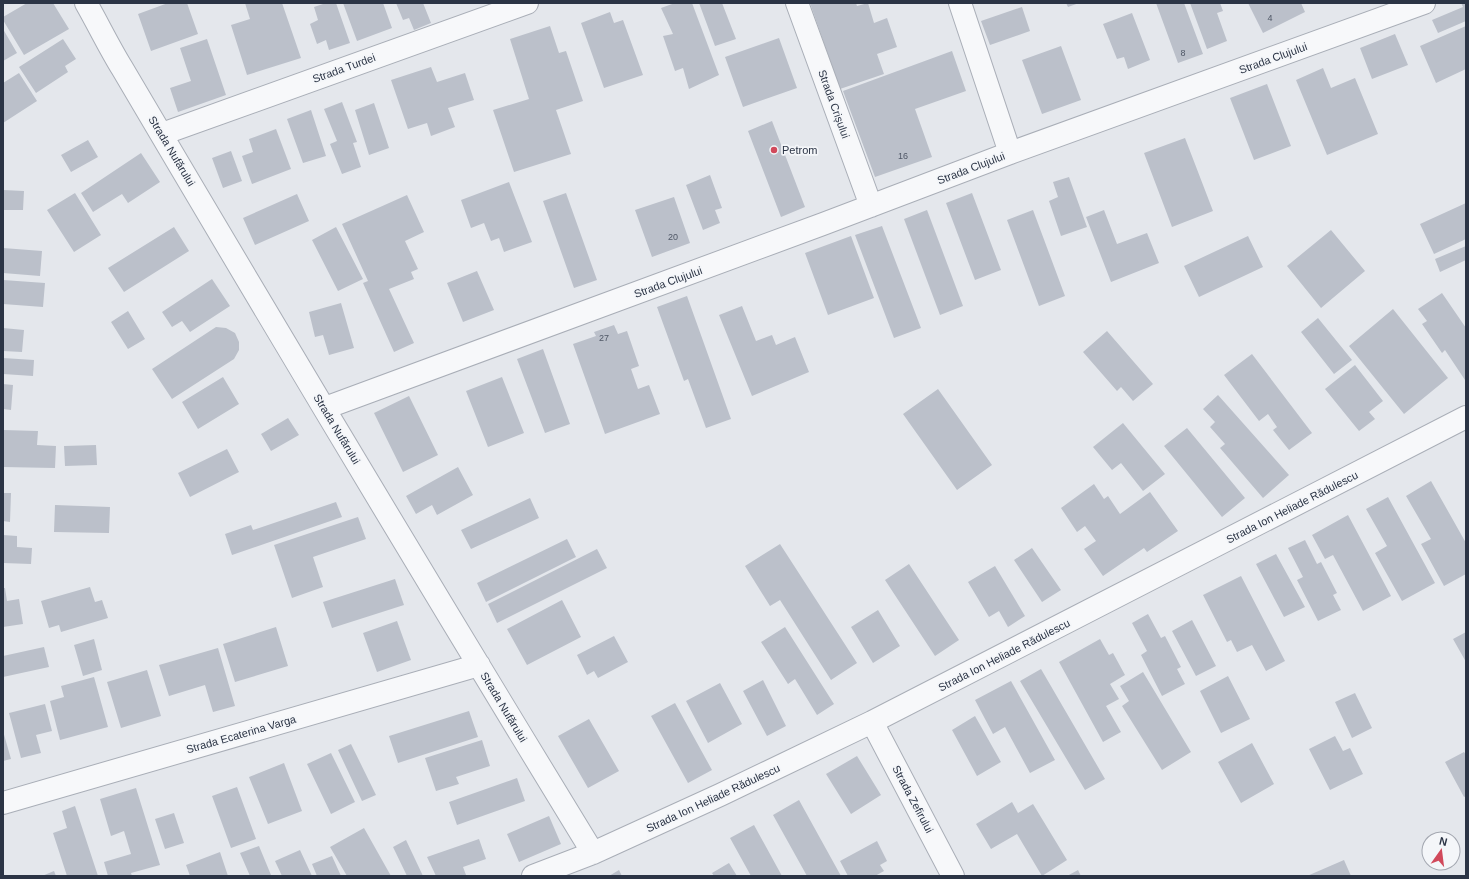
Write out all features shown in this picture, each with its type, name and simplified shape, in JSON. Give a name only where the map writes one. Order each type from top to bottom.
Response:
[{"type":"street","name":"Strada Turdei","points":[[162,134],[527,3]]},
{"type":"street","name":"Strada Crișului","points":[[796,3],[871,206]]},
{"type":"street","name":"Strada Clujului","points":[[960,3],[1010,153]]},
{"type":"street","name":"Strada Clujului","points":[[325,408],[1010,153],[1424,3]]},
{"type":"street","name":"Strada Nufărului","points":[[94,5],[121,66],[479,665],[594,853]]},
{"type":"street","name":"Strada Ion Heliade Rădulescu","points":[[541,875],[594,853],[720,795],[872,722],[1466,417]]},
{"type":"street","name":"Strada Ecaterina Varga","points":[[3,804],[479,665]]},
{"type":"street","name":"Strada Zefirului","points":[[872,722],[953,876]]},
{"type":"building","points":[[27,3],[53,3],[69,29],[24,55],[3,20],[3,17]]},
{"type":"building","points":[[168,3],[187,3],[198,34],[151,51],[138,14]]},
{"type":"building","points":[[245,3],[282,3],[301,58],[247,75],[231,25],[250,19]]},
{"type":"building","points":[[326,3],[336,3],[350,43],[329,50],[326,40],[317,44],[310,24],[318,20],[314,7]]},
{"type":"building","points":[[343,3],[383,3],[392,28],[357,41]]},
{"type":"building","points":[[396,3],[423,3],[431,23],[414,30],[409,18],[403,20]]},
{"type":"building","points":[[675,3],[692,3],[719,75],[689,89],[683,68],[675,71],[663,36],[673,34],[661,8]]},
{"type":"building","points":[[699,3],[722,3],[736,39],[715,46]]},
{"type":"building","points":[[810,3],[856,3],[857,6],[868,3],[874,23],[887,18],[897,47],[877,54],[884,74],[840,89]]},
{"type":"building","points":[[1066,3],[1079,3],[1068,7]]},
{"type":"building","points":[[1156,3],[1184,3],[1203,54],[1178,63]]},
{"type":"building","points":[[1190,3],[1220,3],[1223,11],[1217,13],[1227,41],[1207,49]]},
{"type":"building","points":[[1248,3],[1301,3],[1305,12],[1263,33]]},
{"type":"building","points":[[1461,3],[1466,3],[1466,21],[1438,33],[1432,20],[1463,7]]},
{"type":"building","points":[[1022,7],[1030,31],[990,45],[981,21]]},
{"type":"building","points":[[610,12],[614,23],[623,20],[643,75],[604,88],[581,23]]},
{"type":"building","points":[[1132,13],[1150,60],[1128,69],[1124,57],[1117,59],[1103,24]]},
{"type":"building","points":[[550,26],[559,53],[566,51],[583,101],[556,110],[571,154],[514,172],[493,110],[529,99],[510,39]]},
{"type":"building","points":[[1466,26],[1466,69],[1436,83],[1420,46]]},
{"type":"building","points":[[3,29],[17,53],[3,61]]},
{"type":"building","points":[[1395,34],[1408,65],[1372,79],[1360,48]]},
{"type":"building","points":[[779,38],[797,88],[743,107],[725,57]]},
{"type":"building","points":[[63,39],[76,59],[65,66],[68,72],[36,93],[19,67]]},
{"type":"building","points":[[207,39],[226,95],[178,112],[170,88],[191,81],[180,48]]},
{"type":"building","points":[[1061,46],[1081,100],[1042,114],[1022,60]]},
{"type":"building","points":[[952,51],[966,91],[915,109],[932,157],[875,177],[843,91]]},
{"type":"building","points":[[431,67],[437,82],[465,73],[474,100],[448,108],[455,127],[431,136],[427,123],[408,129],[391,80]]},
{"type":"building","points":[[1323,68],[1331,88],[1355,78],[1378,134],[1327,155],[1296,80]]},
{"type":"building","points":[[19,73],[37,101],[3,123],[3,83]]},
{"type":"building","points":[[1267,84],[1291,146],[1254,160],[1230,98]]},
{"type":"building","points":[[342,102],[357,142],[353,143],[361,167],[342,174],[330,144],[337,141],[324,109]]},
{"type":"building","points":[[374,103],[389,148],[369,155],[355,110]]},
{"type":"building","points":[[311,110],[326,156],[303,163],[287,119]]},
{"type":"building","points":[[772,121],[805,207],[781,217],[748,131]]},
{"type":"building","points":[[276,129],[291,169],[252,184],[242,156],[253,152],[249,139]]},
{"type":"building","points":[[1185,138],[1213,211],[1172,227],[1144,153]]},
{"type":"building","points":[[88,140],[98,157],[71,172],[61,155]]},
{"type":"building","points":[[231,151],[242,181],[223,188],[212,158]]},
{"type":"building","points":[[141,153],[160,182],[128,203],[122,194],[93,212],[81,193]]},
{"type":"building","points":[[710,175],[722,208],[715,210],[720,223],[703,230],[686,185]]},
{"type":"building","points":[[1069,177],[1087,227],[1061,236],[1049,201],[1058,197],[1053,182]]},
{"type":"building","points":[[509,182],[532,242],[504,252],[499,238],[491,241],[484,223],[471,228],[461,200]]},
{"type":"building","points":[[3,190],[24,191],[23,210],[3,210]]},
{"type":"building","points":[[75,193],[101,235],[74,252],[47,210]]},
{"type":"building","points":[[566,193],[597,280],[574,288],[543,201]]},
{"type":"building","points":[[972,193],[1001,270],[975,280],[946,203]]},
{"type":"building","points":[[297,194],[309,221],[255,245],[243,218]]},
{"type":"building","points":[[407,195],[424,232],[405,241],[418,269],[411,272],[414,279],[389,289],[414,343],[394,352],[363,283],[368,281],[342,224]]},
{"type":"building","points":[[674,197],[690,243],[652,257],[635,210]]},
{"type":"building","points":[[1466,203],[1466,239],[1434,254],[1420,224]]},
{"type":"building","points":[[927,210],[963,306],[940,315],[904,219]]},
{"type":"building","points":[[1033,210],[1065,296],[1039,306],[1007,220]]},
{"type":"building","points":[[1104,210],[1117,244],[1147,233],[1159,263],[1111,282],[1086,217]]},
{"type":"building","points":[[882,226],[921,328],[894,338],[855,235]]},
{"type":"building","points":[[174,227],[189,251],[124,292],[108,268]]},
{"type":"building","points":[[336,227],[363,279],[338,291],[312,240]]},
{"type":"building","points":[[1331,230],[1365,271],[1321,308],[1287,266]]},
{"type":"building","points":[[851,236],[874,298],[828,315],[805,253]]},
{"type":"building","points":[[1248,236],[1263,267],[1199,297],[1184,266]]},
{"type":"building","points":[[1466,246],[1466,260],[1440,272],[1435,259]]},
{"type":"building","points":[[3,248],[42,251],[40,276],[3,273]]},
{"type":"building","points":[[477,271],[494,310],[463,322],[447,283]]},
{"type":"building","points":[[212,279],[230,306],[190,332],[182,321],[172,327],[162,312]]},
{"type":"building","points":[[3,280],[45,283],[43,307],[3,304]]},
{"type":"building","points":[[1442,293],[1466,328],[1465,380],[1445,350],[1442,353],[1422,324],[1427,321],[1418,309]]},
{"type":"building","points":[[687,296],[731,419],[706,428],[688,379],[684,381],[657,307]]},
{"type":"building","points":[[341,303],[354,348],[329,355],[323,335],[315,337],[309,312]]},
{"type":"building","points":[[742,306],[756,341],[772,335],[776,345],[795,337],[809,372],[752,396],[719,315]]},
{"type":"building","points":[[1393,309],[1448,378],[1404,414],[1349,346]]},
{"type":"building","points":[[128,311],[145,339],[128,349],[111,322]]},
{"type":"building","points":[[1318,318],[1352,360],[1334,374],[1301,332]]},
{"type":"building","points":[[614,325],[618,334],[627,331],[639,366],[631,369],[638,389],[649,385],[660,414],[605,434],[573,344],[596,336],[594,332]]},
{"type":"building","points":[[216,327],[226,328],[235,333],[239,342],[239,350],[234,359],[172,399],[152,369]]},
{"type":"building","points":[[3,328],[24,330],[22,352],[3,351]]},
{"type":"building","points":[[1107,331],[1153,384],[1133,401],[1121,387],[1117,391],[1083,352]]},
{"type":"building","points":[[543,349],[570,424],[545,433],[517,359]]},
{"type":"building","points":[[1252,354],[1312,433],[1289,450],[1273,430],[1277,427],[1268,414],[1259,421],[1224,375]]},
{"type":"building","points":[[3,358],[34,360],[33,376],[3,374]]},
{"type":"building","points":[[1355,365],[1383,401],[1369,412],[1375,419],[1359,431],[1325,389]]},
{"type":"building","points":[[223,377],[239,404],[198,429],[182,402]]},
{"type":"building","points":[[502,377],[524,433],[488,447],[466,391]]},
{"type":"building","points":[[3,384],[13,385],[11,410],[3,409]]},
{"type":"building","points":[[938,389],[992,465],[957,490],[903,414]]},
{"type":"building","points":[[1218,395],[1289,475],[1263,498],[1220,448],[1225,444],[1210,427],[1215,422],[1203,409]]},
{"type":"building","points":[[409,396],[438,455],[403,472],[374,413]]},
{"type":"building","points":[[288,418],[299,435],[271,451],[261,434]]},
{"type":"building","points":[[1123,423],[1165,474],[1143,491],[1121,463],[1112,470],[1093,447]]},
{"type":"building","points":[[1187,428],[1245,498],[1222,517],[1164,446]]},
{"type":"building","points":[[3,430],[38,431],[37,445],[56,446],[55,468],[3,467]]},
{"type":"building","points":[[96,445],[97,465],[65,466],[64,446]]},
{"type":"building","points":[[227,449],[239,472],[190,497],[178,473]]},
{"type":"building","points":[[458,467],[473,495],[437,515],[432,505],[416,514],[406,496]]},
{"type":"building","points":[[1431,481],[1466,543],[1466,574],[1444,586],[1421,544],[1431,539],[1406,496]]},
{"type":"building","points":[[1094,484],[1104,499],[1108,496],[1120,514],[1150,492],[1178,531],[1147,552],[1144,548],[1103,576],[1084,549],[1096,541],[1085,526],[1077,532],[1061,508]]},
{"type":"building","points":[[3,493],[11,493],[10,522],[3,521]]},
{"type":"building","points":[[1388,497],[1435,583],[1402,601],[1375,553],[1387,546],[1366,509]]},
{"type":"building","points":[[530,498],[539,518],[471,549],[461,530]]},
{"type":"building","points":[[336,502],[342,517],[232,555],[225,534],[251,525],[253,530]]},
{"type":"building","points":[[55,505],[110,507],[109,533],[54,532]]},
{"type":"building","points":[[1348,515],[1391,596],[1363,611],[1333,555],[1325,559],[1312,535]]},
{"type":"building","points":[[358,517],[366,539],[313,557],[323,587],[292,598],[274,545]]},
{"type":"building","points":[[3,535],[17,536],[17,547],[32,548],[31,564],[3,563]]},
{"type":"building","points":[[567,539],[576,557],[486,602],[477,583]]},
{"type":"building","points":[[1305,540],[1317,564],[1321,562],[1337,593],[1333,595],[1341,610],[1318,621],[1297,580],[1303,577],[1288,548]]},
{"type":"building","points":[[780,544],[857,663],[831,680],[780,600],[770,606],[745,566]]},
{"type":"building","points":[[1032,548],[1061,590],[1042,602],[1014,560]]},
{"type":"building","points":[[597,549],[607,568],[497,623],[488,604]]},
{"type":"building","points":[[1276,554],[1305,607],[1284,617],[1256,564]]},
{"type":"building","points":[[909,564],[959,640],[935,656],[885,580]]},
{"type":"building","points":[[995,566],[1025,616],[1008,627],[999,611],[989,617],[968,582]]},
{"type":"building","points":[[1241,576],[1285,661],[1266,671],[1252,645],[1237,652],[1231,640],[1227,642],[1203,595]]},
{"type":"building","points":[[395,579],[404,605],[332,628],[323,602]]},
{"type":"building","points":[[90,587],[95,602],[102,600],[108,618],[61,632],[59,625],[49,628],[41,601]]},
{"type":"building","points":[[3,588],[5,588],[7,601],[19,599],[23,624],[3,627]]},
{"type":"building","points":[[562,600],[581,637],[527,665],[507,629]]},
{"type":"building","points":[[878,610],[900,646],[873,663],[851,627]]},
{"type":"building","points":[[1148,614],[1161,638],[1165,636],[1181,667],[1177,669],[1185,684],[1162,696],[1141,655],[1147,651],[1132,623]]},
{"type":"building","points":[[1192,620],[1216,666],[1196,676],[1172,631]]},
{"type":"building","points":[[397,621],[411,660],[377,672],[363,633]]},
{"type":"building","points":[[276,627],[288,666],[235,682],[223,644]]},
{"type":"building","points":[[785,627],[834,704],[817,715],[795,679],[788,684],[761,642]]},
{"type":"building","points":[[1466,632],[1466,662],[1453,639]]},
{"type":"building","points":[[614,636],[628,662],[598,678],[594,671],[587,675],[577,655]]},
{"type":"building","points":[[94,639],[102,670],[83,676],[74,645]]},
{"type":"building","points":[[1100,639],[1109,655],[1113,653],[1125,675],[1110,684],[1119,699],[1106,706],[1121,732],[1103,742],[1059,662]]},
{"type":"building","points":[[44,647],[49,667],[3,677],[3,656]]},
{"type":"building","points":[[218,648],[235,706],[213,712],[205,685],[169,696],[159,665]]},
{"type":"building","points":[[1041,669],[1105,779],[1085,790],[1020,681]]},
{"type":"building","points":[[147,670],[161,716],[121,728],[107,682]]},
{"type":"building","points":[[1143,672],[1191,752],[1162,770],[1122,706],[1129,701],[1120,686]]},
{"type":"building","points":[[1228,676],[1250,719],[1221,733],[1200,691]]},
{"type":"building","points":[[94,677],[108,727],[60,740],[50,701],[64,697],[61,686]]},
{"type":"building","points":[[763,680],[786,726],[767,736],[743,691]]},
{"type":"building","points":[[1011,681],[1055,760],[1030,773],[1005,727],[993,734],[975,700]]},
{"type":"building","points":[[720,683],[742,724],[708,743],[686,701]]},
{"type":"building","points":[[1355,693],[1372,728],[1352,738],[1335,702]]},
{"type":"building","points":[[675,703],[712,770],[688,783],[651,716]]},
{"type":"building","points":[[45,704],[52,731],[36,735],[41,753],[21,758],[9,713]]},
{"type":"building","points":[[469,711],[478,737],[398,763],[389,736]]},
{"type":"building","points":[[975,716],[1001,762],[977,776],[952,730]]},
{"type":"building","points":[[589,719],[619,771],[588,788],[558,736]]},
{"type":"building","points":[[3,731],[11,759],[3,761]]},
{"type":"building","points":[[1335,736],[1343,751],[1350,748],[1363,774],[1330,790],[1309,749]]},
{"type":"building","points":[[482,740],[490,766],[456,777],[459,784],[436,791],[425,758]]},
{"type":"building","points":[[1252,743],[1274,784],[1241,803],[1218,762]]},
{"type":"building","points":[[351,744],[376,795],[362,801],[338,750]]},
{"type":"building","points":[[1464,752],[1466,755],[1466,796],[1464,797],[1445,762]]},
{"type":"building","points":[[331,753],[355,802],[331,814],[307,764]]},
{"type":"building","points":[[857,756],[881,795],[851,814],[826,774]]},
{"type":"building","points":[[284,763],[302,811],[268,824],[249,777]]},
{"type":"building","points":[[517,778],[525,801],[457,825],[449,802]]},
{"type":"building","points":[[237,787],[256,839],[231,848],[212,796]]},
{"type":"building","points":[[136,788],[160,865],[131,873],[132,876],[108,876],[104,862],[131,854],[124,831],[111,836],[100,799]]},
{"type":"building","points":[[799,800],[841,876],[807,876],[773,815]]},
{"type":"building","points":[[1012,802],[1018,813],[1033,804],[1067,860],[1042,876],[1017,834],[991,849],[976,824]]},
{"type":"building","points":[[75,806],[98,876],[67,876],[53,833],[67,828],[62,811]]},
{"type":"building","points":[[174,813],[184,843],[165,849],[155,819]]},
{"type":"building","points":[[549,816],[561,844],[519,862],[507,834]]},
{"type":"building","points":[[754,825],[782,876],[751,876],[730,838]]},
{"type":"building","points":[[364,828],[391,876],[347,876],[330,847]]},
{"type":"building","points":[[479,839],[486,859],[463,867],[466,875],[436,876],[427,857]]},
{"type":"building","points":[[406,840],[423,876],[407,876],[393,847]]},
{"type":"building","points":[[877,841],[887,861],[880,865],[884,871],[875,876],[848,876],[840,861]]},
{"type":"building","points":[[259,846],[271,875],[269,876],[250,876],[240,853]]},
{"type":"building","points":[[300,850],[312,876],[282,876],[275,861]]},
{"type":"building","points":[[220,852],[228,876],[190,876],[186,865]]},
{"type":"building","points":[[332,856],[341,876],[317,876],[312,864]]},
{"type":"building","points":[[1344,860],[1351,876],[1307,876]]},
{"type":"building","points":[[729,863],[737,876],[714,876],[712,873]]},
{"type":"building","points":[[619,870],[622,876],[609,876]]},
{"type":"building","points":[[1078,870],[1081,876],[1067,876]]},
{"type":"building","points":[[54,871],[56,876],[42,876]]},
{"type":"place","name":"Petrom","points":[[774,150]]}]
